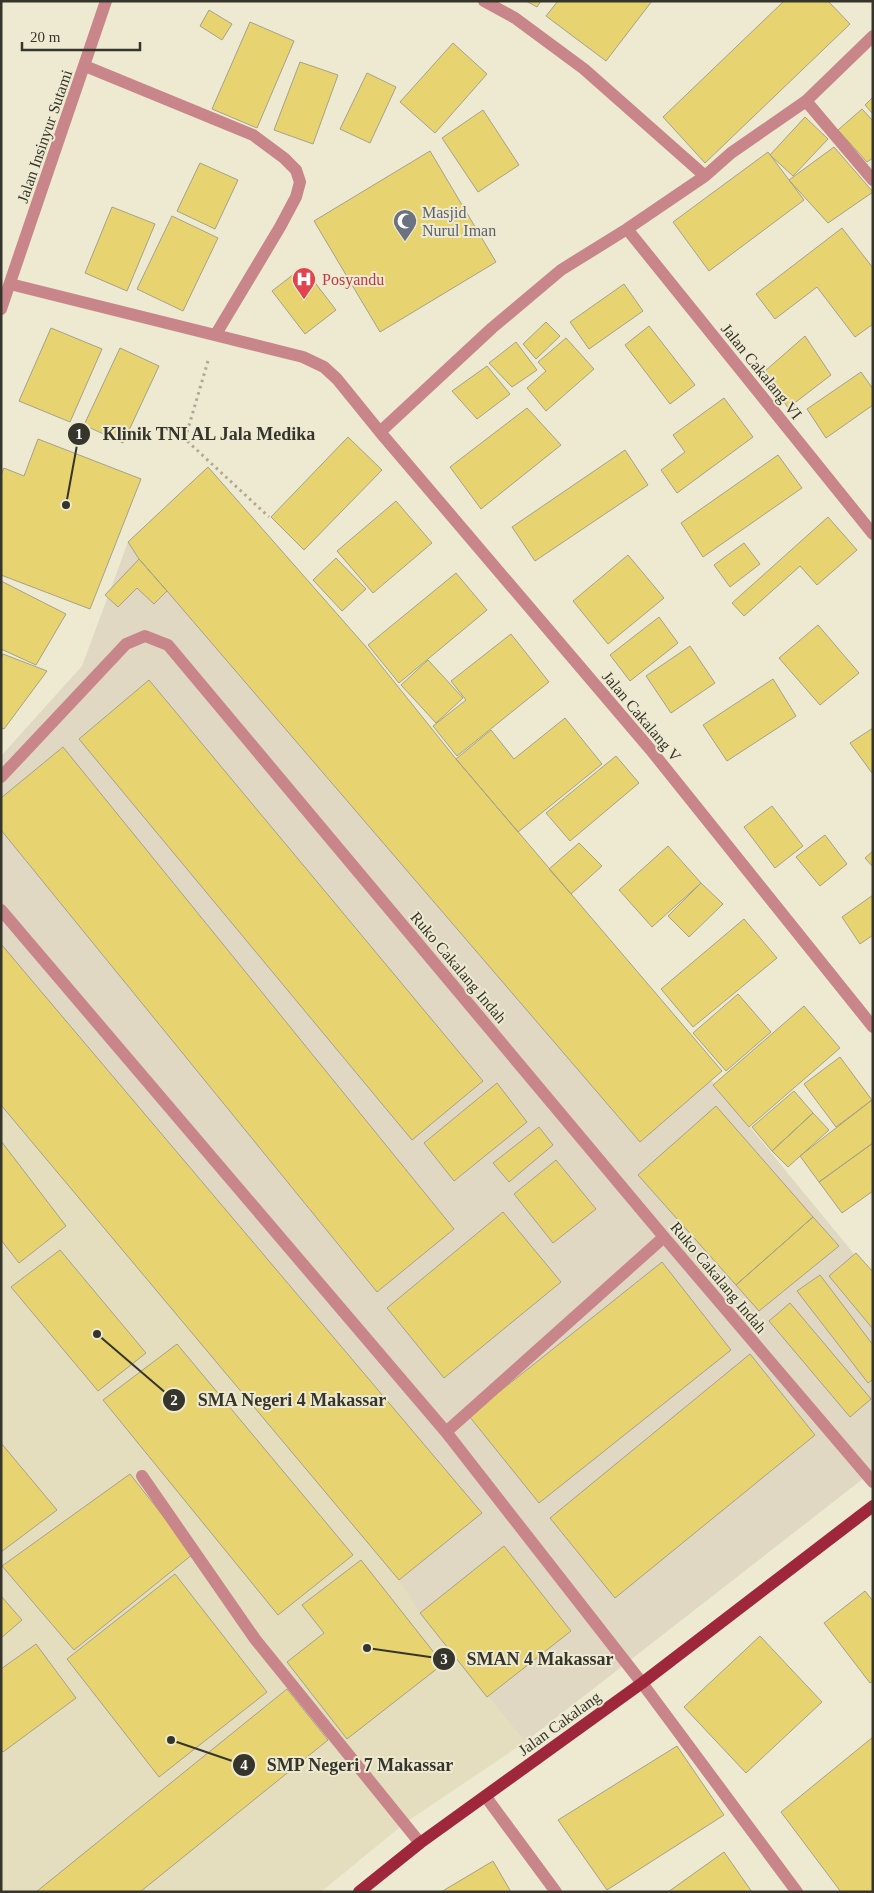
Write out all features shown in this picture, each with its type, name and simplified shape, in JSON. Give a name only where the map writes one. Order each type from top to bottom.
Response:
[{"type":"main road","name":"Jalan Cakalang","points":[[358,1892],[420,1843],[642,1683],[873,1506]]},
{"type":"street","name":"Jalan Insinyur Sutami","points":[[1,309],[106,1]]},
{"type":"street","points":[[484,1],[515,18],[584,69],[705,176]]},
{"type":"street","points":[[380,432],[492,328],[560,270],[627,229],[705,176],[731,153],[806,101],[873,36]]},
{"type":"street","points":[[85,66],[253,135],[284,158],[296,170],[300,182],[296,197],[216,334]]},
{"type":"street","points":[[806,101],[873,180]]},
{"type":"street","name":"Jalan Cakalang VI","points":[[627,229],[873,534]]},
{"type":"street","name":"Jalan Cakalang V","points":[[10,284],[303,356],[324,367],[338,379],[380,432],[650,749],[873,1027]]},
{"type":"street","name":"Ruko Cakalang Indah","points":[[1,777],[126,644],[145,636],[168,645],[664,1237],[873,1482]]},
{"type":"street","points":[[1,910],[446,1432],[642,1683],[797,1892]]},
{"type":"street","points":[[446,1432],[664,1237]]},
{"type":"street","points":[[142,1476],[255,1639],[420,1843]]},
{"type":"street","points":[[486,1797],[556,1892]]},
{"type":"path","points":[[216,334],[185,439],[269,517]]},
{"type":"shaded area","points":[[208,467],[873,1277],[873,1471],[525,1742],[1,1107],[1,756],[82,666],[128,542]]},
{"type":"shaded area","points":[[1,1105],[399,1580],[420,1613],[525,1742],[405,1823],[321,1892],[1,1892]]},
{"type":"building","points":[[526,1],[541,1],[537,7]]},
{"type":"building","points":[[558,1],[652,1],[606,61],[546,16]]},
{"type":"building","points":[[784,1],[828,1],[850,24],[705,163],[663,117]]},
{"type":"building","points":[[209,10],[232,24],[222,40],[200,26]]},
{"type":"building","points":[[250,22],[294,41],[257,128],[212,109]]},
{"type":"building","points":[[453,43],[487,74],[435,133],[400,102]]},
{"type":"building","points":[[300,62],[338,75],[313,144],[274,130]]},
{"type":"building","points":[[367,73],[396,87],[370,143],[340,129]]},
{"type":"building","points":[[873,97],[873,114],[865,105]]},
{"type":"building","points":[[862,109],[873,121],[873,158],[867,162],[838,130]]},
{"type":"building","points":[[483,110],[519,165],[478,192],[442,138]]},
{"type":"building","points":[[805,117],[828,139],[793,176],[770,155]]},
{"type":"building","points":[[834,147],[873,192],[828,223],[789,180]]},
{"type":"building","name":"Masjid Nurul Iman","points":[[430,151],[496,262],[380,332],[314,221]]},
{"type":"building","points":[[768,152],[804,200],[709,271],[673,222]]},
{"type":"building","points":[[200,163],[238,180],[215,229],[177,211]]},
{"type":"building","points":[[112,207],[155,224],[127,291],[85,273]]},
{"type":"building","points":[[172,216],[218,238],[183,311],[137,289]]},
{"type":"building","points":[[842,228],[873,268],[873,324],[855,337],[817,287],[775,319],[756,294]]},
{"type":"building","name":"Posyandu","points":[[303,267],[336,310],[305,334],[272,291]]},
{"type":"building","points":[[624,284],[643,311],[589,349],[570,322]]},
{"type":"building","points":[[546,322],[560,336],[536,359],[523,344]]},
{"type":"building","points":[[649,326],[695,385],[670,404],[625,345]]},
{"type":"building","points":[[51,328],[102,349],[70,422],[19,401]]},
{"type":"building","points":[[805,336],[831,375],[788,408],[765,371]]},
{"type":"building","points":[[566,338],[594,369],[546,411],[527,388],[546,371],[538,362]]},
{"type":"building","points":[[516,342],[537,370],[512,387],[489,363]]},
{"type":"building","points":[[120,348],[159,366],[123,443],[84,425]]},
{"type":"building","points":[[487,366],[510,394],[477,419],[452,391]]},
{"type":"building","points":[[861,372],[873,389],[873,405],[826,438],[807,409]]},
{"type":"building","points":[[724,398],[753,437],[677,493],[661,470],[685,452],[673,435]]},
{"type":"building","points":[[527,408],[561,445],[481,509],[450,467]]},
{"type":"building","points":[[348,437],[382,470],[304,550],[271,517]]},
{"type":"building","points":[[38,439],[141,479],[90,609],[1,575],[1,475],[4,468],[24,476]]},
{"type":"building","points":[[625,450],[648,485],[535,561],[512,527]]},
{"type":"building","points":[[778,455],[802,488],[703,557],[681,523]]},
{"type":"building","points":[[208,467],[367,648],[456,759],[722,1071],[640,1142],[139,559],[128,542]]},
{"type":"building","points":[[396,501],[432,543],[373,593],[337,551]]},
{"type":"building","points":[[828,517],[857,550],[817,585],[800,566],[744,616],[732,603]]},
{"type":"building","points":[[744,543],[760,564],[730,587],[714,565]]},
{"type":"building","points":[[628,555],[664,598],[608,644],[573,601]]},
{"type":"building","points":[[336,558],[366,589],[342,611],[313,580]]},
{"type":"building","points":[[139,559],[167,591],[154,604],[137,588],[118,607],[105,595]]},
{"type":"building","points":[[456,573],[487,610],[399,683],[368,645]]},
{"type":"building","points":[[1,581],[66,614],[36,665],[1,649]]},
{"type":"building","points":[[659,617],[678,643],[630,681],[610,655]]},
{"type":"building","points":[[818,625],[859,673],[820,705],[779,658]]},
{"type":"building","points":[[511,634],[549,682],[457,756],[433,726],[466,700],[451,681]]},
{"type":"building","points":[[690,646],[715,683],[671,713],[646,676]]},
{"type":"building","points":[[3,654],[47,671],[4,729],[1,728],[1,658]]},
{"type":"building","points":[[428,660],[463,698],[436,723],[401,685]]},
{"type":"building","points":[[773,679],[796,716],[727,761],[703,725]]},
{"type":"building","points":[[149,680],[483,1081],[412,1140],[79,739]]},
{"type":"building","points":[[565,718],[602,764],[518,832],[456,759],[491,730],[514,759]]},
{"type":"building","points":[[873,728],[873,773],[872,773],[850,743]]},
{"type":"building","points":[[63,747],[454,1229],[377,1292],[1,830],[1,798]]},
{"type":"building","points":[[616,756],[639,783],[570,841],[546,813]]},
{"type":"building","points":[[772,806],[803,846],[775,868],[744,827]]},
{"type":"building","points":[[825,835],[847,864],[820,886],[796,857]]},
{"type":"building","points":[[579,843],[602,866],[571,894],[549,869]]},
{"type":"building","points":[[668,846],[701,883],[652,927],[619,890]]},
{"type":"building","points":[[873,851],[873,867],[865,858]]},
{"type":"building","points":[[701,883],[723,904],[689,937],[668,916]]},
{"type":"building","points":[[873,895],[873,935],[860,944],[842,917]]},
{"type":"building","points":[[744,919],[777,958],[693,1027],[661,989]]},
{"type":"building","points":[[1,944],[482,1513],[399,1580],[1,1105]]},
{"type":"building","points":[[738,994],[771,1032],[726,1071],[693,1033]]},
{"type":"building","points":[[804,1006],[840,1048],[749,1127],[713,1085]]},
{"type":"building","points":[[840,1057],[872,1100],[836,1127],[804,1084]]},
{"type":"building","points":[[497,1083],[527,1122],[454,1181],[424,1143]]},
{"type":"building","points":[[794,1091],[813,1113],[772,1151],[752,1127]]},
{"type":"building","points":[[872,1100],[873,1143],[819,1182],[800,1156]]},
{"type":"building","points":[[716,1106],[813,1217],[736,1285],[638,1175]]},
{"type":"building","points":[[813,1113],[829,1130],[788,1167],[772,1151]]},
{"type":"building","points":[[539,1127],[553,1145],[509,1182],[493,1163]]},
{"type":"building","points":[[1,1141],[66,1226],[19,1263],[1,1240]]},
{"type":"building","points":[[873,1143],[873,1191],[842,1213],[819,1182]]},
{"type":"building","points":[[556,1160],[596,1209],[553,1243],[514,1194]]},
{"type":"building","points":[[503,1212],[561,1282],[444,1378],[387,1308]]},
{"type":"building","points":[[813,1217],[839,1246],[759,1311],[736,1285]]},
{"type":"building","points":[[60,1250],[146,1353],[98,1391],[11,1287]]},
{"type":"building","points":[[856,1253],[873,1272],[873,1329],[829,1276]]},
{"type":"building","points":[[662,1262],[731,1350],[539,1503],[469,1416]]},
{"type":"building","points":[[820,1275],[873,1345],[873,1379],[868,1383],[797,1291]]},
{"type":"building","points":[[790,1303],[871,1399],[850,1417],[769,1321]]},
{"type":"building","points":[[177,1344],[353,1555],[278,1615],[103,1400]]},
{"type":"building","points":[[750,1354],[815,1435],[615,1598],[550,1518]]},
{"type":"building","points":[[1,1443],[57,1510],[1,1552]]},
{"type":"building","points":[[130,1474],[193,1554],[74,1650],[2,1566]]},
{"type":"building","points":[[504,1546],[571,1631],[487,1697],[420,1613]]},
{"type":"building","points":[[361,1560],[443,1664],[347,1739],[287,1662],[324,1633],[302,1605]]},
{"type":"building","points":[[175,1574],[267,1692],[159,1777],[67,1659]]},
{"type":"building","points":[[865,1591],[873,1601],[873,1681],[870,1683],[824,1623]]},
{"type":"building","points":[[1,1596],[22,1620],[1,1638]]},
{"type":"building","points":[[760,1636],[822,1702],[746,1773],[684,1707]]},
{"type":"building","points":[[36,1644],[76,1698],[3,1752],[1,1750],[1,1669]]},
{"type":"building","points":[[287,1689],[328,1740],[140,1892],[36,1892]]},
{"type":"building","points":[[873,1737],[873,1892],[841,1892],[781,1812]]},
{"type":"building","points":[[677,1746],[724,1815],[607,1890],[558,1820]]},
{"type":"building","points":[[724,1852],[752,1892],[668,1892]]},
{"type":"building","points":[[493,1861],[511,1892],[441,1892]]},
{"type":"place","name":"Masjid Nurul Iman","points":[[405,242]]},
{"type":"place","name":"Posyandu","points":[[304,300]]},
{"type":"place","name":"Klinik TNI AL Jala Medika","points":[[66,505]]},
{"type":"place","name":"SMA Negeri 4 Makassar","points":[[97,1334]]},
{"type":"place","name":"SMAN 4 Makassar","points":[[367,1648]]},
{"type":"place","name":"SMP Negeri 7 Makassar","points":[[171,1740]]}]
